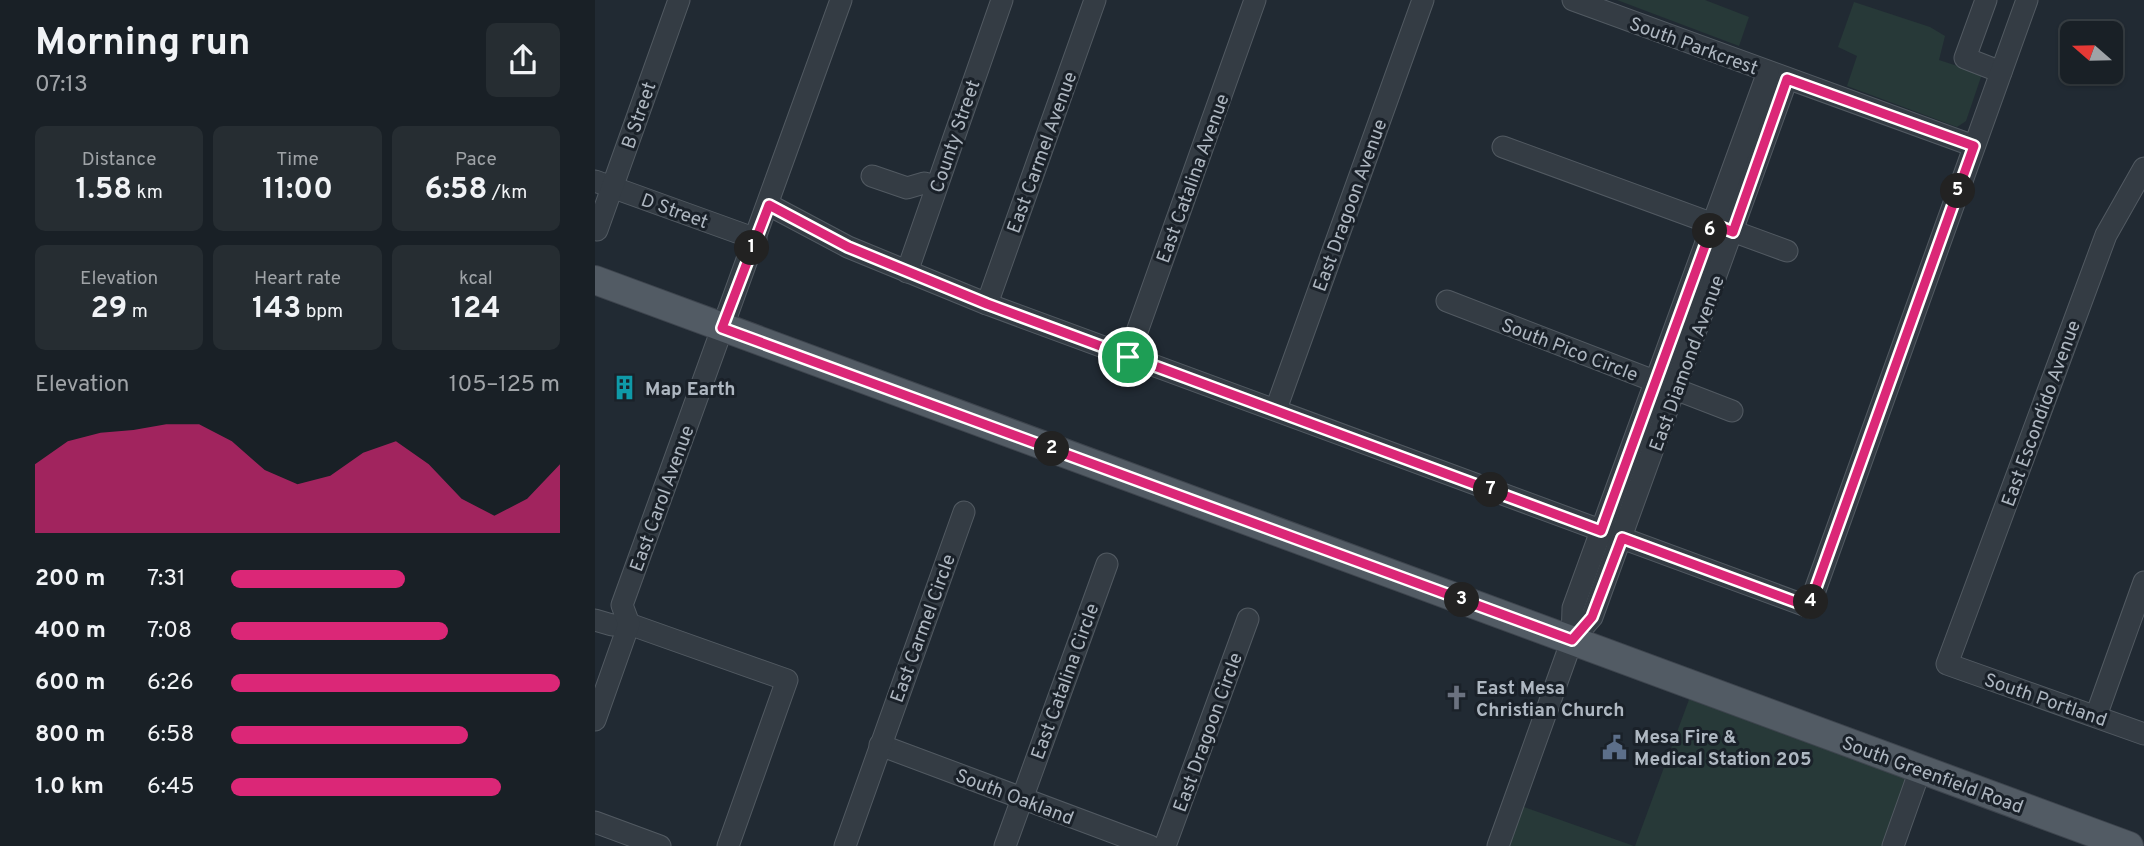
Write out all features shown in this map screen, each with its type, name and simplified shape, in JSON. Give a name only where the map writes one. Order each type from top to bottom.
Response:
[{"type":"main road","name":"South Greenfield Road","points":[[595,280],[2129,846]]},
{"type":"street","name":"B Street","points":[[597,230],[604,184],[679,0]]},
{"type":"street","name":"East Carol Avenue","points":[[595,720],[629,624],[622,605],[841,0]]},
{"type":"street","name":"County Street","points":[[907,272],[1002,0]]},
{"type":"street","name":"East Carmel Avenue","points":[[987,304],[1095,0]]},
{"type":"street","name":"East Catalina Avenue","points":[[1128,357],[1255,0]]},
{"type":"street","name":"East Dragoon Avenue","points":[[1276,409],[1423,0]]},
{"type":"street","points":[[1986,0],[1965,58],[2001,72]]},
{"type":"street","points":[[769,205],[848,247],[987,304],[1809,607],[2027,0]]},
{"type":"street","name":"South Parkcrest","points":[[1578,1],[1974,146]]},
{"type":"street","name":"East Diamond Avenue","points":[[1498,846],[1572,640],[1573,608],[1713,224],[1777,75]]},
{"type":"street","name":"East Diamond Avenue","points":[[1572,640],[1592,617],[1677,390],[1733,232],[1777,75]]},
{"type":"street","points":[[1503,147],[1787,251]]},
{"type":"street","name":"East Escondido Avenue","points":[[1947,664],[2106,235],[2144,167]]},
{"type":"street","points":[[872,176],[907,188],[924,183],[936,186]]},
{"type":"street","name":"D Street","points":[[604,184],[756,239]]},
{"type":"street","name":"South Pico Circle","points":[[1447,301],[1732,411]]},
{"type":"street","name":"East Carmel Circle","points":[[880,745],[964,512]]},
{"type":"street","name":"East Catalina Circle","points":[[1021,798],[1107,564]]},
{"type":"street","points":[[2096,716],[2144,582]]},
{"type":"street","name":"East Dragoon Circle","points":[[1165,846],[1248,618]]},
{"type":"street","points":[[595,620],[612,625],[629,624],[787,680],[728,846]]},
{"type":"street","name":"South Portland","points":[[1947,664],[2144,734]]},
{"type":"street","points":[[845,846],[880,745]]},
{"type":"street","name":"South Oakland","points":[[880,745],[1150,846]]},
{"type":"street","points":[[1893,846],[1920,770]]},
{"type":"street","points":[[1005,846],[1021,798]]},
{"type":"street","points":[[595,822],[660,846]]},
{"type":"shaded area","points":[[1617,0],[1705,0],[1749,17],[1739,46]]},
{"type":"shaded area","points":[[1854,2],[1930,27],[1945,36],[1939,60],[1982,74],[1966,121],[1957,127],[1847,86],[1857,56],[1838,47]]},
{"type":"shaded area","points":[[1694,686],[1920,770],[1893,846],[1635,846]]},
{"type":"shaded area","points":[[1513,803],[1634,846],[1498,846]]},
{"type":"place","name":"Map Earth","points":[[625,388]]},
{"type":"place","name":"East Mesa Christian Church","points":[[1456,698]]},
{"type":"place","name":"Mesa Fire & Medical Station 205","points":[[1614,747]]},
{"type":"route","points":[[1787,79],[1974,146],[1809,607],[1622,538],[1592,617],[1572,640],[722,328],[769,205],[848,247],[987,304],[1128,357],[1276,409],[1601,531],[1713,224],[1733,232],[1787,79]]}]
